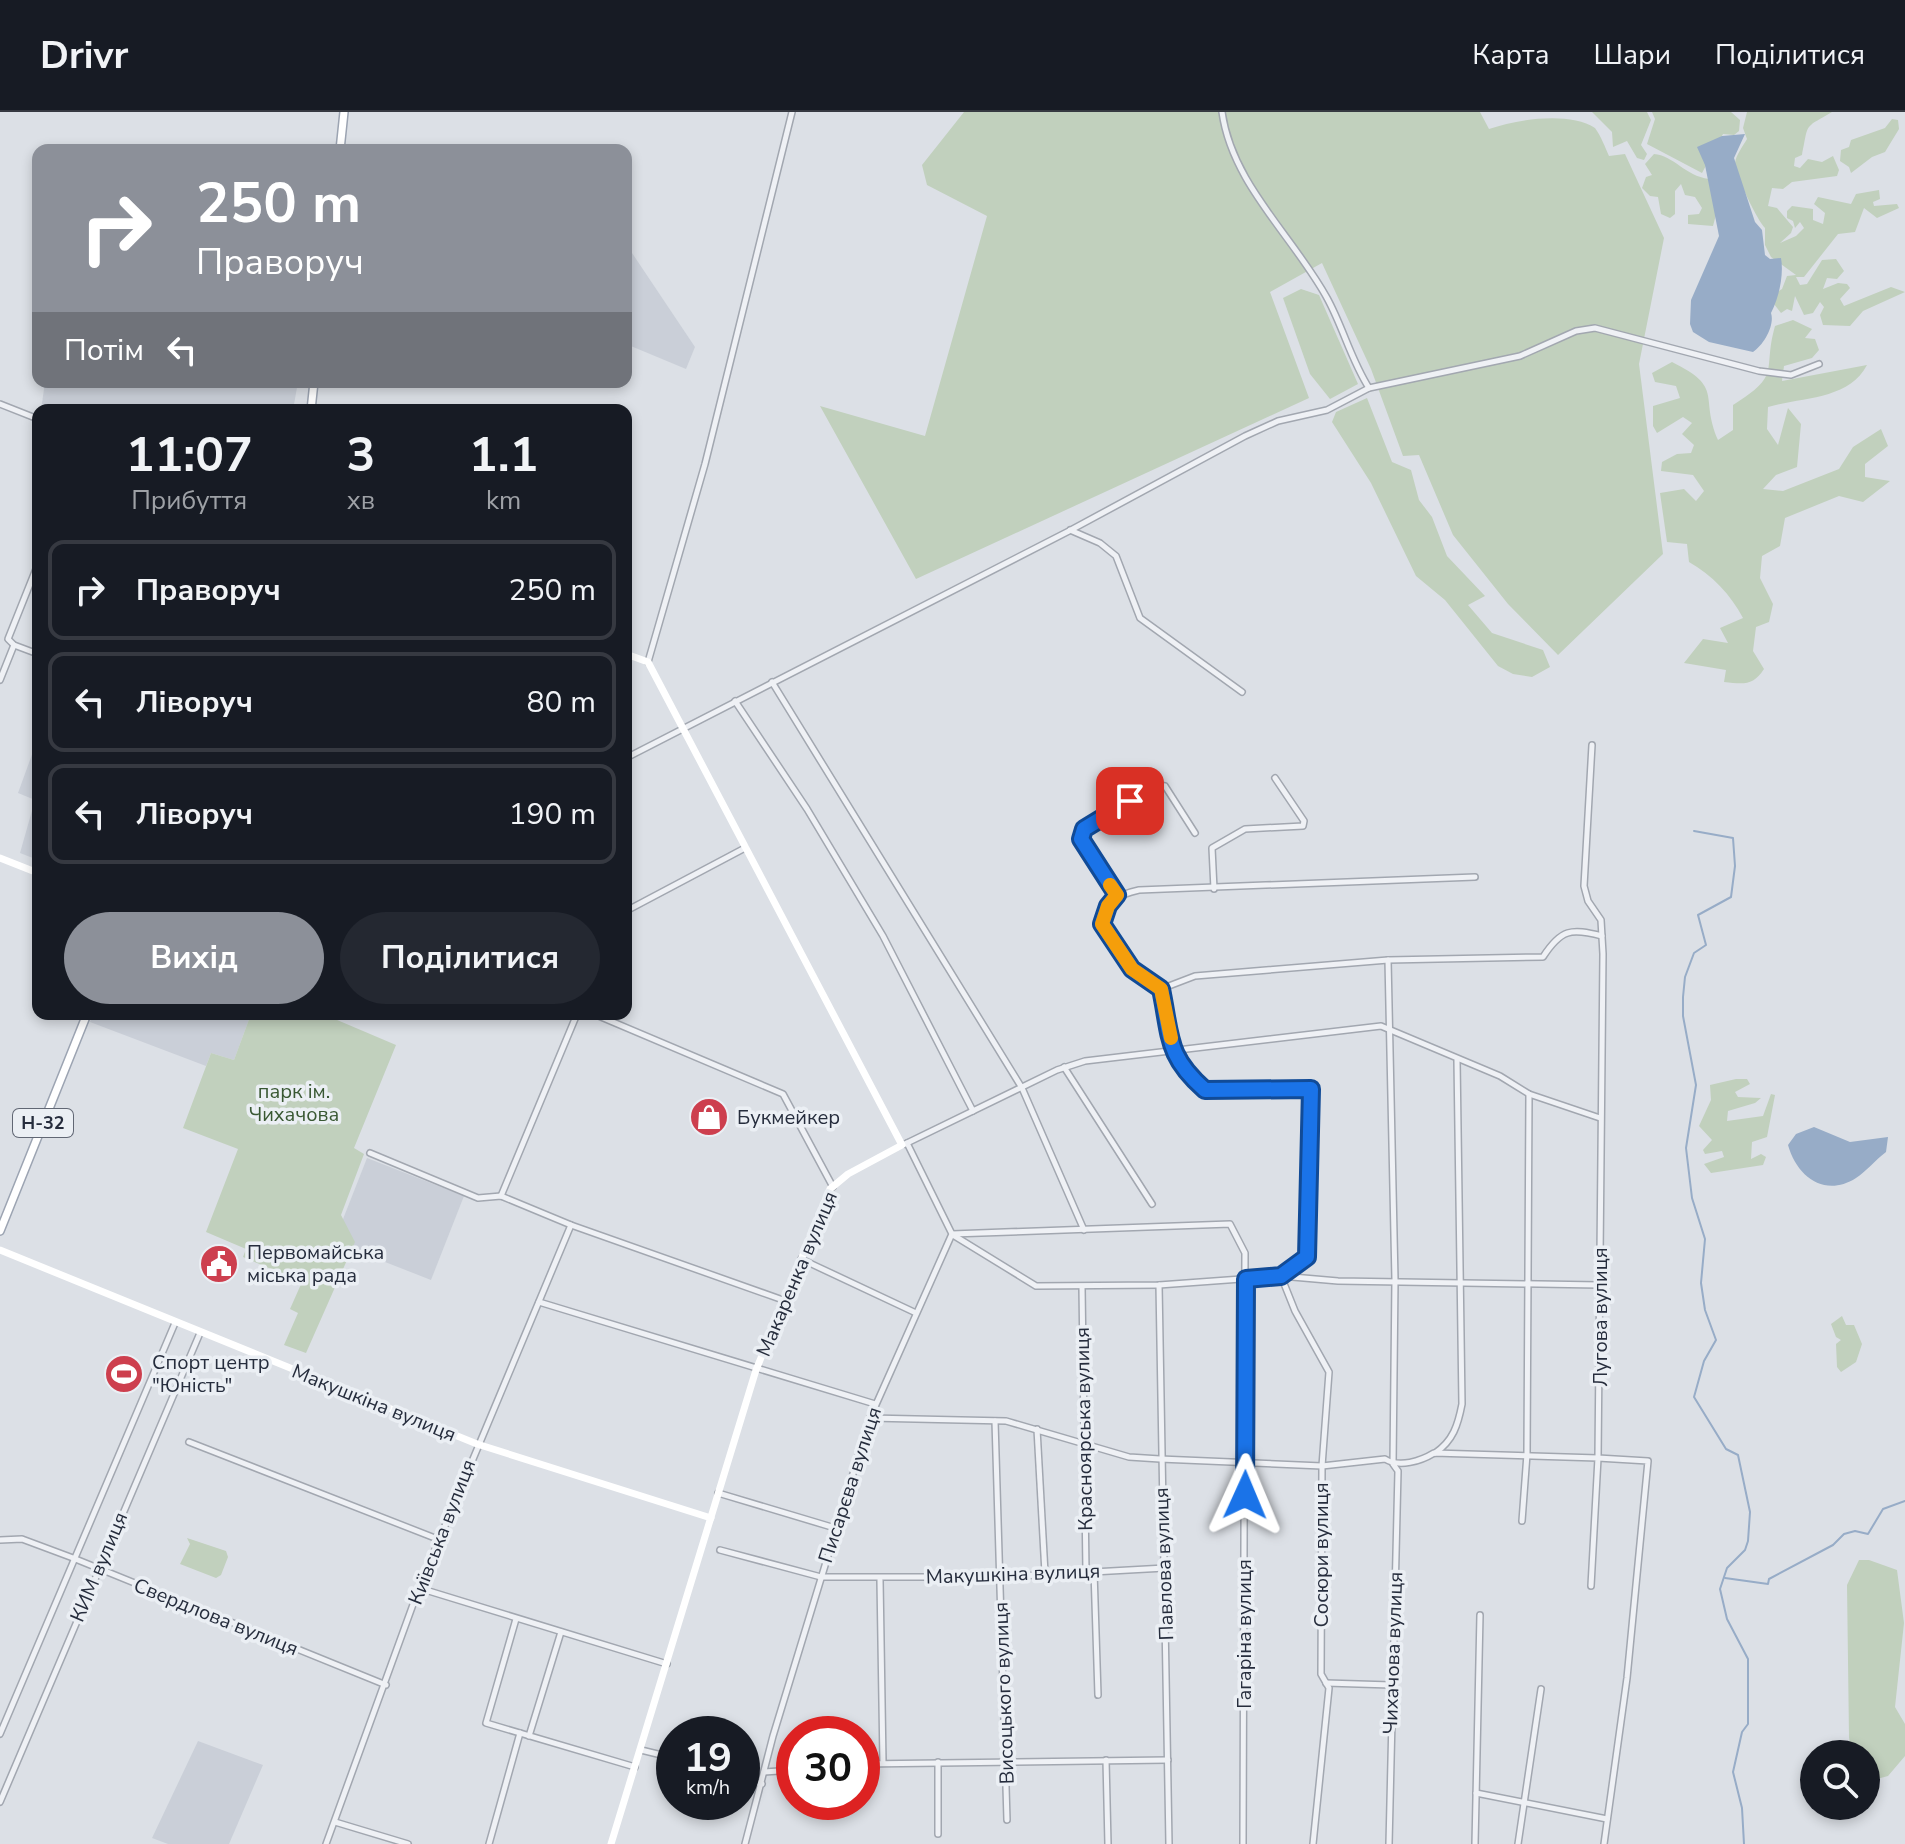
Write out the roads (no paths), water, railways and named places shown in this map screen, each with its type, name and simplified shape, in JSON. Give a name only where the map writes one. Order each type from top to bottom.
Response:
[{"type":"street","points":[[341,144],[344,112]]},
{"type":"street","points":[[648,662],[705,464],[792,112]]},
{"type":"street","points":[[1222,112],[1225,134],[1239,169],[1300,252],[1329,301],[1369,388]]},
{"type":"street","points":[[632,755],[1070,530],[1245,436],[1278,421],[1327,410],[1369,388],[1520,356],[1576,331],[1595,328],[1759,371],[1791,375],[1819,364]]},
{"type":"street","points":[[0,404],[32,417]]},
{"type":"street","points":[[1070,530],[1100,543],[1116,556],[1140,618],[1242,692]]},
{"type":"street","points":[[32,579],[8,639],[14,645],[32,652]]},
{"type":"street","points":[[0,680],[14,645]]},
{"type":"street","points":[[632,656],[648,662],[952,1234],[1036,1286],[1159,1285],[1281,1276],[1599,1285]]},
{"type":"street","points":[[0,659],[7,662]]},
{"type":"street","points":[[772,682],[1022,1088],[1084,1230],[952,1234]]},
{"type":"street","points":[[735,701],[807,809],[883,936],[973,1112]]},
{"type":"street","name":"Лугова вулиця","points":[[1591,1586],[1601,1391],[1602,936],[1601,920],[1588,901],[1584,886],[1592,745]]},
{"type":"street","points":[[1214,889],[1212,848],[1245,829],[1303,826],[1304,821],[1275,778]]},
{"type":"street","points":[[1117,895],[1083,845],[1081,834],[1084,829],[1159,785],[1165,786],[1195,833]]},
{"type":"street","points":[[632,908],[745,848]]},
{"type":"street","points":[[0,858],[32,871]]},
{"type":"street","points":[[1281,1276],[1307,1257],[1311,1089],[1205,1090],[1183,1070],[1172,1052],[1161,989],[1132,969],[1102,924],[1108,906],[1117,895],[1139,890],[1475,877]]},
{"type":"street","points":[[1161,989],[1195,976],[1388,960],[1543,957],[1563,934],[1577,929],[1602,936]]},
{"type":"street","name":"Чихачова вулиця","points":[[1388,960],[1395,1280],[1393,1464],[1398,1471],[1389,1844]]},
{"type":"street","name":"Н-32","points":[[0,1231],[85,1020]]},
{"type":"street","points":[[501,1196],[574,1020]]},
{"type":"street","points":[[608,1020],[783,1094],[833,1187]]},
{"type":"street","points":[[904,1144],[1064,1067],[1085,1061],[1381,1026],[1389,1032],[1500,1076],[1529,1094],[1600,1118]]},
{"type":"street","points":[[870,1418],[995,1421],[1037,1429],[1129,1457],[1322,1466],[1385,1459],[1393,1464],[1423,1460],[1447,1445],[1457,1426],[1462,1404],[1457,1060]]},
{"type":"street","points":[[1064,1067],[1152,1204]]},
{"type":"street","points":[[1522,1521],[1527,1454],[1529,1094]]},
{"type":"street","name":"Макаренка вулиця","points":[[611,1844],[756,1370],[783,1300],[833,1187],[848,1174],[904,1144]]},
{"type":"street","points":[[370,1153],[478,1198],[501,1196],[571,1225],[783,1300]]},
{"type":"street","name":"Гагаріна вулиця","points":[[1084,1230],[1230,1224],[1245,1253],[1243,1844]]},
{"type":"street","name":"Київська вулиця","points":[[326,1844],[419,1588],[571,1225]]},
{"type":"street","name":"Писарєва вулиця","points":[[745,1844],[835,1528],[870,1418],[952,1234]]},
{"type":"street","name":"Макушкіна вулиця","points":[[0,1250],[477,1444],[711,1518]]},
{"type":"street","points":[[801,1259],[916,1313]]},
{"type":"street","name":"Сосюри вулиця","points":[[1281,1276],[1295,1311],[1329,1372],[1322,1466],[1321,1674],[1329,1688],[1313,1844]]},
{"type":"street","name":"Павлова вулиця","points":[[1159,1285],[1169,1844]]},
{"type":"street","name":"Красноярська вулиця","points":[[1082,1287],[1086,1571]]},
{"type":"street","points":[[539,1302],[875,1404]]},
{"type":"street","name":"КИМ вулиця","points":[[0,1734],[175,1323]]},
{"type":"street","name":"КИМ вулиця","points":[[0,1802],[200,1333]]},
{"type":"street","name":"Висоцького вулиця","points":[[995,1421],[1003,1706],[1008,1762],[1007,1820]]},
{"type":"street","points":[[1037,1429],[1045,1573]]},
{"type":"street","points":[[189,1442],[440,1540]]},
{"type":"street","points":[[1434,1453],[1527,1454],[1648,1461],[1629,1663],[1604,1844]]},
{"type":"street","points":[[718,1493],[835,1528]]},
{"type":"street","name":"Свердлова вулиця","points":[[0,1540],[22,1539],[73,1558],[386,1685]]},
{"type":"street","name":"Макушкіна вулиця","points":[[720,1550],[821,1577],[1001,1577],[1165,1568]]},
{"type":"street","points":[[1094,1571],[1098,1695]]},
{"type":"street","points":[[880,1579],[883,1763]]},
{"type":"street","points":[[419,1588],[667,1664]]},
{"type":"street","points":[[1475,1844],[1480,1615]]},
{"type":"street","points":[[516,1619],[486,1723],[635,1767]]},
{"type":"street","points":[[529,1736],[561,1632]]},
{"type":"street","points":[[1326,1683],[1391,1685]]},
{"type":"street","points":[[1518,1844],[1541,1689]]},
{"type":"street","points":[[489,1844],[520,1733]]},
{"type":"street","points":[[641,1750],[656,1754]]},
{"type":"street","points":[[1106,1760],[1108,1844]]},
{"type":"street","points":[[880,1763],[1168,1760]]},
{"type":"street","points":[[938,1762],[938,1834]]},
{"type":"street","points":[[764,1772],[776,1771]]},
{"type":"street","points":[[1476,1793],[1607,1819]]},
{"type":"street","points":[[335,1822],[408,1844]]},
{"type":"water","points":[[1745,134],[1734,158],[1755,222],[1762,230],[1765,255],[1770,259],[1781,258],[1782,264],[1770,329],[1753,352],[1709,342],[1693,332],[1690,324],[1691,300],[1719,236],[1705,165],[1697,147],[1722,136]]},
{"type":"water","points":[[1814,1127],[1850,1142],[1888,1137],[1886,1152],[1845,1184],[1823,1185],[1805,1175],[1788,1145],[1796,1134]]},
{"type":"waterway","points":[[1694,831],[1733,838],[1735,866],[1731,897],[1698,915],[1706,945],[1694,953],[1685,977],[1683,1016],[1696,1085],[1686,1148],[1692,1198],[1705,1239],[1701,1283],[1705,1310],[1716,1340],[1704,1361],[1694,1397],[1726,1449],[1738,1455],[1750,1512],[1745,1550],[1727,1568],[1720,1589],[1727,1619],[1748,1659],[1748,1724],[1742,1732],[1733,1772],[1742,1808],[1744,1844]]},
{"type":"waterway","points":[[1725,1578],[1768,1584],[1769,1579],[1833,1545],[1844,1534],[1855,1531],[1868,1534],[1883,1509],[1905,1501]]},
{"type":"place","name":"Букмейкер","points":[[709,1117]]},
{"type":"place","name":"Первомайська міська рада","points":[[219,1264]]},
{"type":"place","name":"Спорт центр \"Юність\"","points":[[124,1374]]},
{"type":"park label","name":"парк ім. Чихачова","points":[[294,1102]]}]
